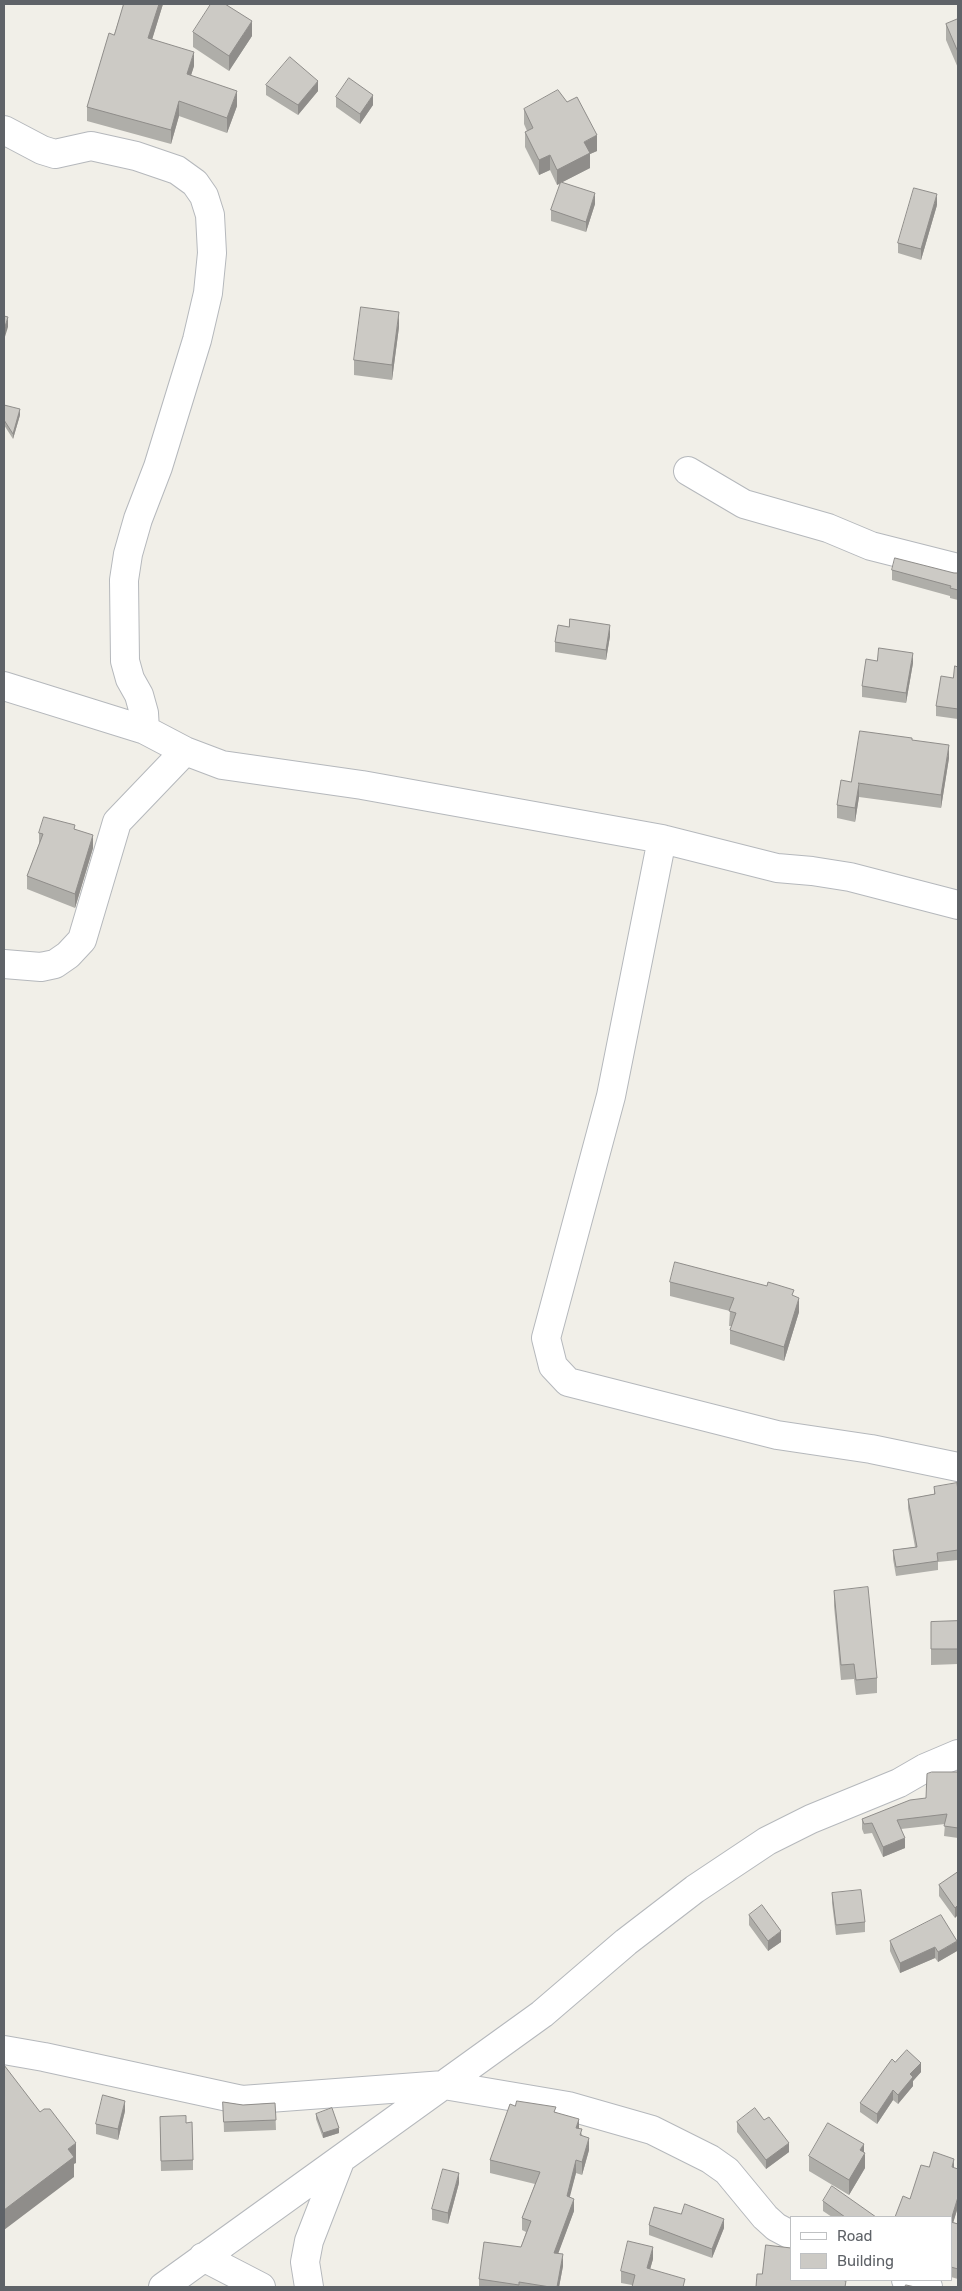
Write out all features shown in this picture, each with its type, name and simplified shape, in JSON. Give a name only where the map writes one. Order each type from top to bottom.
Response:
[{"type":"street","points":[[4,130],[42,150],[55,154],[91,146],[136,156],[177,170],[195,183],[204,196],[210,215],[212,253],[208,293],[197,340],[158,467],[138,519],[128,554],[124,580],[125,661],[130,679],[139,695],[144,713],[145,730]]},
{"type":"street","points":[[688,471],[744,504],[828,528],[872,546],[958,568]]},
{"type":"street","points":[[4,686],[145,730],[185,750],[222,765],[362,785],[662,839],[777,868],[812,871],[850,878],[958,905]]},
{"type":"street","points":[[4,964],[41,967],[55,964],[68,955],[82,940],[99,889],[116,822],[185,750]]},
{"type":"street","points":[[662,839],[611,1096],[546,1338],[552,1366],[568,1382],[777,1435],[871,1449],[958,1467]]},
{"type":"street","points":[[163,2287],[542,2014],[626,1942],[695,1889],[767,1841],[811,1819],[899,1783],[925,1768],[958,1754]]},
{"type":"street","points":[[4,2050],[242,2100],[444,2085],[568,2106],[652,2130],[710,2159],[727,2171],[776,2227],[790,2234]]},
{"type":"street","points":[[309,2287],[305,2262],[309,2241],[340,2161]]},
{"type":"street","points":[[203,2257],[261,2287]]},
{"type":"street","points":[[909,2281],[928,2287]]},
{"type":"building","points":[[124,4],[159,4],[148,38],[194,52],[187,74],[237,91],[227,118],[179,101],[171,130],[87,107],[109,33],[114,35]]},
{"type":"building","points":[[211,4],[225,4],[252,21],[229,56],[193,32]]},
{"type":"building","points":[[958,19],[958,52],[946,24]]},
{"type":"building","points":[[290,57],[318,81],[298,105],[266,85]]},
{"type":"building","points":[[349,78],[373,95],[360,114],[336,97]]},
{"type":"building","points":[[558,90],[567,102],[577,97],[597,135],[584,142],[590,153],[557,170],[550,155],[539,160],[525,132],[533,128],[524,109]]},
{"type":"building","points":[[561,182],[595,193],[586,222],[551,210]]},
{"type":"building","points":[[914,188],[937,194],[921,249],[898,243]]},
{"type":"building","points":[[361,307],[399,312],[392,365],[354,360]]},
{"type":"building","points":[[4,316],[8,317],[4,330]]},
{"type":"building","points":[[4,405],[20,409],[13,434],[4,420]]},
{"type":"building","points":[[895,558],[958,573],[958,590],[950,588],[951,586],[892,570]]},
{"type":"building","points":[[570,619],[610,625],[606,650],[555,642],[558,625],[569,627]]},
{"type":"building","points":[[879,648],[913,653],[906,693],[862,686],[866,659],[877,661]]},
{"type":"building","points":[[955,666],[958,667],[958,709],[936,706],[941,676],[953,678]]},
{"type":"building","points":[[860,731],[949,745],[941,795],[858,783],[855,808],[837,805],[841,780],[851,782]]},
{"type":"building","points":[[44,817],[75,825],[74,829],[93,835],[75,894],[27,876],[43,834],[39,833]]},
{"type":"building","points":[[675,1262],[767,1286],[768,1282],[794,1290],[792,1295],[799,1298],[784,1347],[730,1330],[736,1313],[729,1311],[734,1298],[670,1282]]},
{"type":"building","points":[[957,1483],[958,1550],[937,1553],[938,1561],[896,1567],[893,1550],[917,1547],[908,1499],[935,1494],[934,1487]]},
{"type":"building","points":[[868,1587],[877,1678],[856,1680],[854,1664],[841,1665],[834,1591]]},
{"type":"building","points":[[958,1621],[958,1649],[931,1649],[931,1622]]},
{"type":"building","points":[[932,1772],[958,1772],[958,1828],[944,1826],[947,1814],[897,1820],[905,1838],[883,1847],[872,1823],[864,1824],[862,1819],[910,1800],[926,1798],[927,1774]]},
{"type":"building","points":[[958,1872],[958,1905],[955,1908],[939,1885]]},
{"type":"building","points":[[861,1890],[865,1922],[836,1925],[832,1893]]},
{"type":"building","points":[[762,1905],[781,1931],[768,1941],[749,1915]]},
{"type":"building","points":[[941,1915],[957,1941],[938,1952],[935,1947],[900,1963],[890,1941]]},
{"type":"building","points":[[907,2050],[921,2063],[910,2074],[913,2077],[898,2095],[893,2090],[877,2114],[860,2103],[892,2059],[895,2062]]},
{"type":"building","points":[[4,2065],[40,2112],[44,2109],[50,2109],[76,2143],[68,2149],[74,2157],[4,2210]]},
{"type":"building","points":[[103,2095],[125,2101],[118,2129],[96,2124]]},
{"type":"building","points":[[517,2101],[556,2107],[554,2112],[579,2119],[576,2128],[582,2129],[580,2135],[589,2138],[582,2162],[576,2160],[567,2196],[574,2199],[554,2253],[563,2254],[557,2287],[519,2282],[519,2285],[479,2279],[484,2242],[521,2247],[531,2221],[522,2218],[540,2172],[490,2160],[510,2104],[515,2106]]},
{"type":"building","points":[[223,2102],[243,2105],[275,2103],[276,2120],[224,2122]]},
{"type":"building","points":[[332,2108],[339,2128],[323,2133],[316,2114]]},
{"type":"building","points":[[755,2108],[764,2120],[769,2117],[789,2143],[766,2160],[737,2122]]},
{"type":"building","points":[[186,2116],[186,2123],[192,2122],[193,2160],[161,2161],[160,2117]]},
{"type":"building","points":[[828,2123],[864,2144],[860,2150],[865,2153],[849,2180],[809,2156]]},
{"type":"building","points":[[934,2152],[954,2159],[952,2167],[958,2169],[958,2197],[952,2217],[895,2216],[903,2196],[910,2199],[921,2165],[929,2167]]},
{"type":"building","points":[[443,2169],[459,2173],[448,2213],[432,2209]]},
{"type":"building","points":[[832,2186],[875,2216],[844,2216],[823,2201]]},
{"type":"building","points":[[685,2204],[724,2219],[712,2249],[649,2225],[654,2207],[681,2214]]},
{"type":"building","points":[[952,2222],[958,2224],[958,2269],[952,2267]]},
{"type":"building","points":[[628,2241],[653,2247],[647,2268],[685,2279],[683,2287],[632,2287],[635,2275],[621,2271]]},
{"type":"building","points":[[766,2245],[790,2248],[790,2281],[846,2281],[845,2287],[756,2287],[757,2274],[762,2274]]}]
